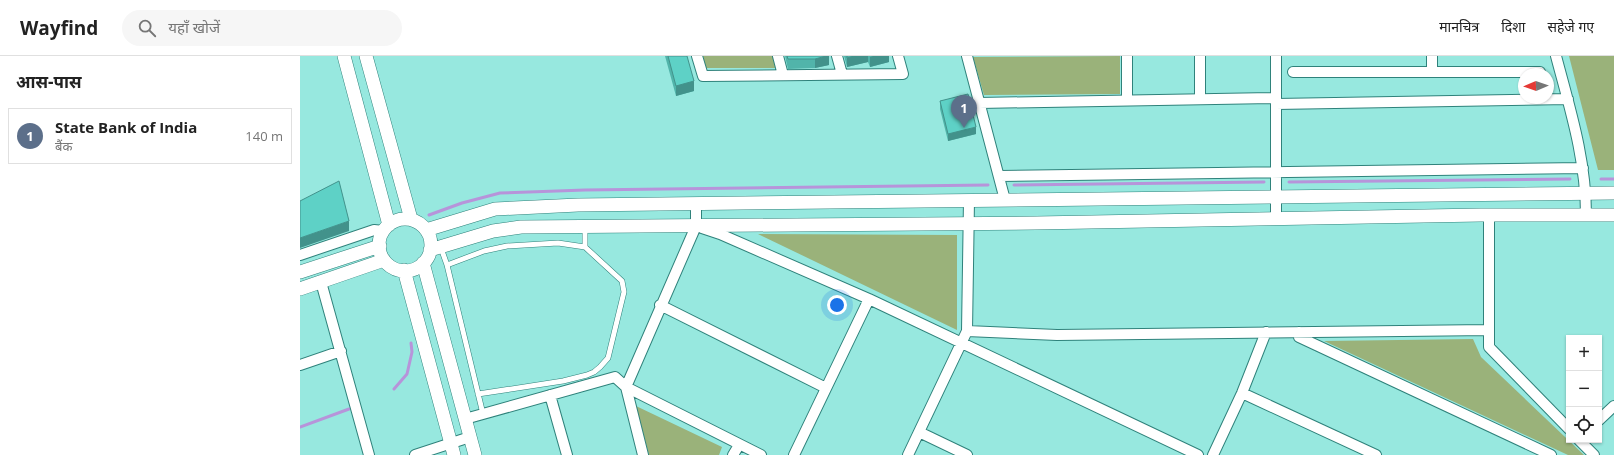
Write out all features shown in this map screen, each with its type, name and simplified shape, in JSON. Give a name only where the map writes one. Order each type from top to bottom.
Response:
[{"type":"street","points":[[344,56],[386,228],[380,240],[380,251],[384,260],[391,267],[404,270],[415,268],[427,259],[436,249],[493,232],[521,227],[970,224],[1614,215]]},
{"type":"street","points":[[366,56],[411,219]]},
{"type":"street","points":[[697,56],[702,76],[903,74],[898,56]]},
{"type":"street","points":[[778,56],[783,75]]},
{"type":"street","points":[[837,56],[842,74]]},
{"type":"street","points":[[967,56],[1005,200]]},
{"type":"street","points":[[1126,56],[1127,100]]},
{"type":"street","points":[[1200,56],[1200,99]]},
{"type":"street","points":[[1276,56],[1276,219]]},
{"type":"street","points":[[1432,56],[1432,72]]},
{"type":"street","points":[[1556,56],[1581,152],[1586,194],[1586,215]]},
{"type":"street","points":[[1293,72],[1518,72]]},
{"type":"street","points":[[980,103],[1200,99],[1276,101],[1568,99]]},
{"type":"street","points":[[999,176],[1276,171],[1583,168]]},
{"type":"street","points":[[426,230],[495,209],[578,205],[1614,193]]},
{"type":"street","points":[[908,455],[967,331],[970,224],[969,200]]},
{"type":"street","points":[[643,455],[626,387],[660,305],[696,226],[696,204]]},
{"type":"street","points":[[1489,216],[1489,347],[1566,426]]},
{"type":"street","points":[[300,255],[374,230],[386,228],[399,219],[411,219],[419,223],[426,230],[436,249]]},
{"type":"street","points":[[696,226],[720,234],[869,299],[1198,455]]},
{"type":"street","points":[[300,272],[380,246]]},
{"type":"street","points":[[300,289],[384,260]]},
{"type":"street","points":[[423,262],[475,455]]},
{"type":"street","points":[[404,270],[453,449]]},
{"type":"street","points":[[321,282],[369,455]]},
{"type":"street","points":[[794,455],[869,299]]},
{"type":"street","points":[[660,305],[826,388]]},
{"type":"street","points":[[967,331],[1056,335],[1489,330]]},
{"type":"street","points":[[1213,455],[1242,393],[1266,332]]},
{"type":"street","points":[[1299,332],[1299,337],[1551,455]]},
{"type":"street","points":[[300,365],[340,351]]},
{"type":"street","points":[[465,419],[615,377],[626,387],[761,455]]},
{"type":"street","points":[[1242,393],[1376,455]]},
{"type":"street","points":[[550,395],[567,455]]},
{"type":"street","points":[[1602,417],[1614,406]]},
{"type":"street","points":[[919,432],[967,455]]},
{"type":"street","points":[[414,455],[453,449],[470,438]]},
{"type":"street","points":[[1582,443],[1594,455]]},
{"type":"street","points":[[733,455],[739,445]]},
{"type":"lane","points":[[585,226],[585,247]]},
{"type":"lane","points":[[447,266],[484,251],[507,246],[558,243],[585,247],[622,281],[624,292],[608,358],[600,367],[587,375],[563,381],[478,394]]},
{"type":"lane","points":[[436,249],[447,266],[483,414]]},
{"type":"green space","points":[[703,56],[773,56],[776,68],[706,68]]},
{"type":"green space","points":[[1120,56],[1120,94],[984,95],[973,57]]},
{"type":"green space","points":[[1569,56],[1614,56],[1614,170],[1598,170]]},
{"type":"green space","points":[[758,234],[957,235],[957,330]]},
{"type":"green space","points":[[1473,339],[1481,357],[1566,438],[1566,443],[1571,443],[1584,455],[1568,455],[1324,341]]},
{"type":"green space","points":[[636,406],[722,447],[719,455],[649,455]]},
{"type":"building","points":[[668,56],[687,56],[694,81],[676,86]]},
{"type":"building","points":[[787,56],[826,56],[815,59],[788,59]]},
{"type":"building","points":[[968,94],[976,127],[948,134],[940,101]]},
{"type":"building","points":[[339,181],[349,221],[300,238],[300,201]]},
{"type":"waterway","points":[[1289,182],[1570,179]]},
{"type":"waterway","points":[[1601,179],[1614,179]]},
{"type":"waterway","points":[[1014,185],[1264,182]]},
{"type":"waterway","points":[[429,215],[462,203],[500,193],[585,190],[988,185]]},
{"type":"waterway","points":[[394,389],[407,374],[412,352],[411,343]]},
{"type":"waterway","points":[[300,427],[349,409]]},
{"type":"place","name":"State Bank of India","points":[[964,128]]}]
